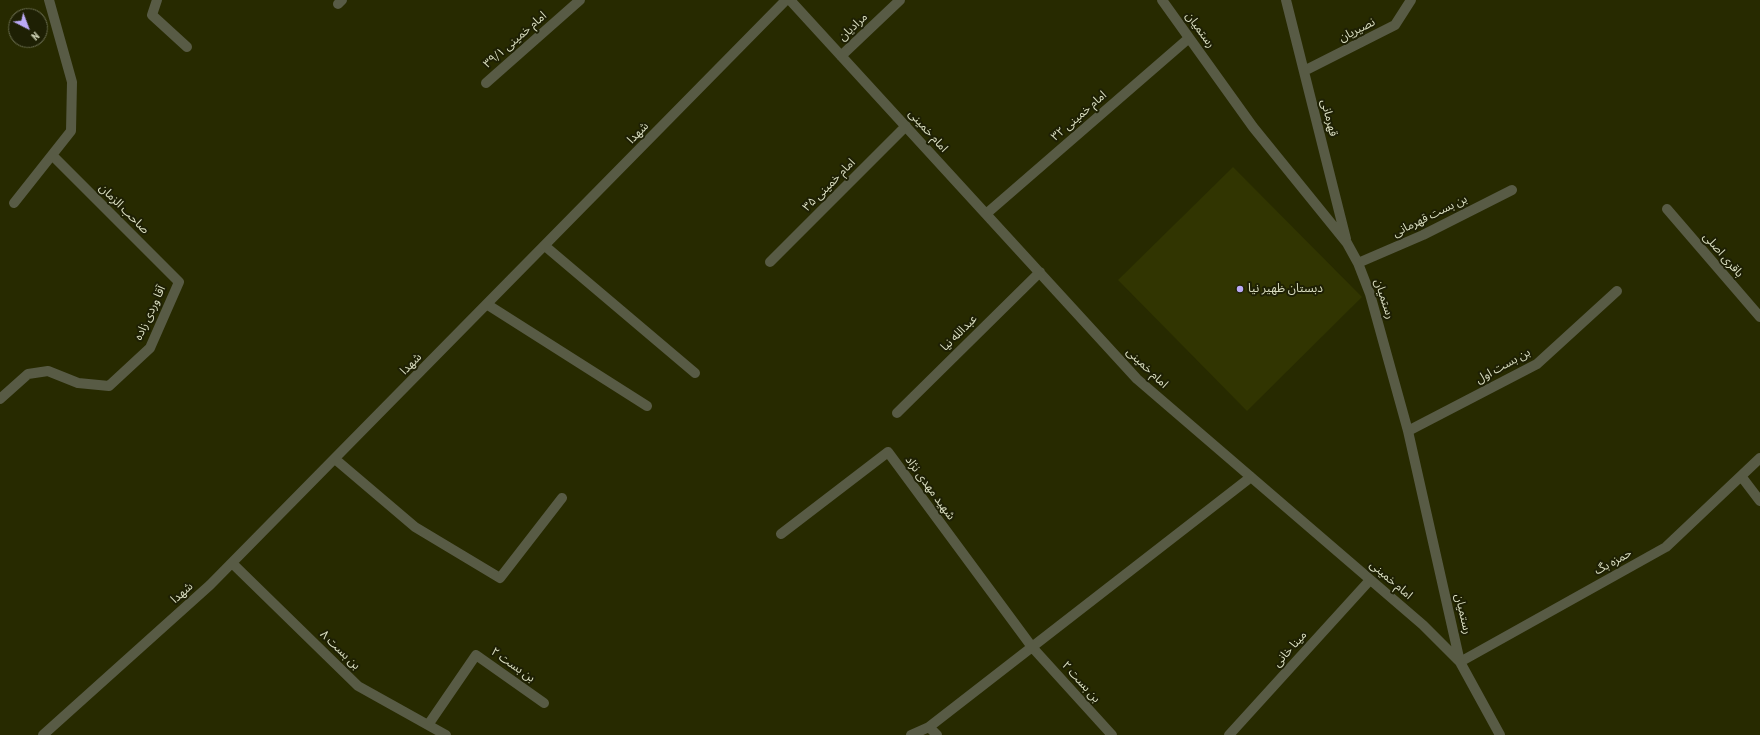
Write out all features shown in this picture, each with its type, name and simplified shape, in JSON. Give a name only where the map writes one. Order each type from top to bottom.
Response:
[{"type":"street","points":[[14,203],[71,131],[72,82],[49,0]]},
{"type":"street","points":[[157,0],[152,15],[187,47]]},
{"type":"street","name":"امام خمینی ۳۹/۱","points":[[486,83],[580,0]]},
{"type":"street","name":"شهدا","points":[[42,735],[204,591],[488,305],[786,0]]},
{"type":"street","name":"امام خمینی","points":[[790,0],[1137,378],[1423,625],[1460,662],[1500,735]]},
{"type":"street","name":"مرادیان","points":[[841,56],[900,0]]},
{"type":"street","name":"رستمیان","points":[[1162,0],[1253,126],[1347,243],[1358,263],[1370,294],[1408,431],[1460,662]]},
{"type":"street","name":"قهرمانی","points":[[1286,0],[1347,243]]},
{"type":"street","name":"نصیریان","points":[[1304,71],[1395,25],[1411,0]]},
{"type":"street","name":"امام خمینی ۳۲","points":[[986,214],[1189,38]]},
{"type":"street","name":"امام خمینی ۳۵","points":[[770,262],[906,126]]},
{"type":"street","name":"صاحب الزمان","points":[[52,155],[179,282]]},
{"type":"street","name":"بن بست قهرمانی","points":[[1358,263],[1423,235],[1512,190]]},
{"type":"street","name":"باقری اصلی","points":[[1667,210],[1760,317]]},
{"type":"street","points":[[544,246],[695,373]]},
{"type":"street","name":"عبدالله نیا","points":[[897,413],[1040,272]]},
{"type":"street","name":"آقا وردی زاده","points":[[0,399],[28,374],[48,371],[78,383],[109,386],[150,348],[179,282]]},
{"type":"street","name":"بن بست اول","points":[[1408,431],[1537,364],[1617,291]]},
{"type":"street","points":[[488,305],[647,406]]},
{"type":"street","name":"شهید مهدی نژاد","points":[[781,534],[888,452],[1032,647]]},
{"type":"street","name":"حمزه بگ","points":[[1460,662],[1666,548],[1760,458]]},
{"type":"street","points":[[335,459],[415,527],[500,578],[562,498]]},
{"type":"street","points":[[1741,476],[1760,501]]},
{"type":"street","points":[[911,735],[929,726],[1251,477]]},
{"type":"street","name":"بن بست ۸","points":[[232,563],[358,686],[446,735]]},
{"type":"street","name":"مینا خانی","points":[[1229,735],[1370,580]]},
{"type":"street","name":"بن بست ۲","points":[[1032,647],[1112,735]]},
{"type":"street","name":"بن بست ۲","points":[[428,725],[476,655],[544,703]]},
{"type":"street","points":[[929,726],[937,735]]},
{"type":"shaded area","name":"دبستان ظهیر نیا","points":[[1233,167],[1362,297],[1247,411],[1118,280]]},
{"type":"place","name":"دبستان ظهیر نیا","points":[[1240,289]]}]
